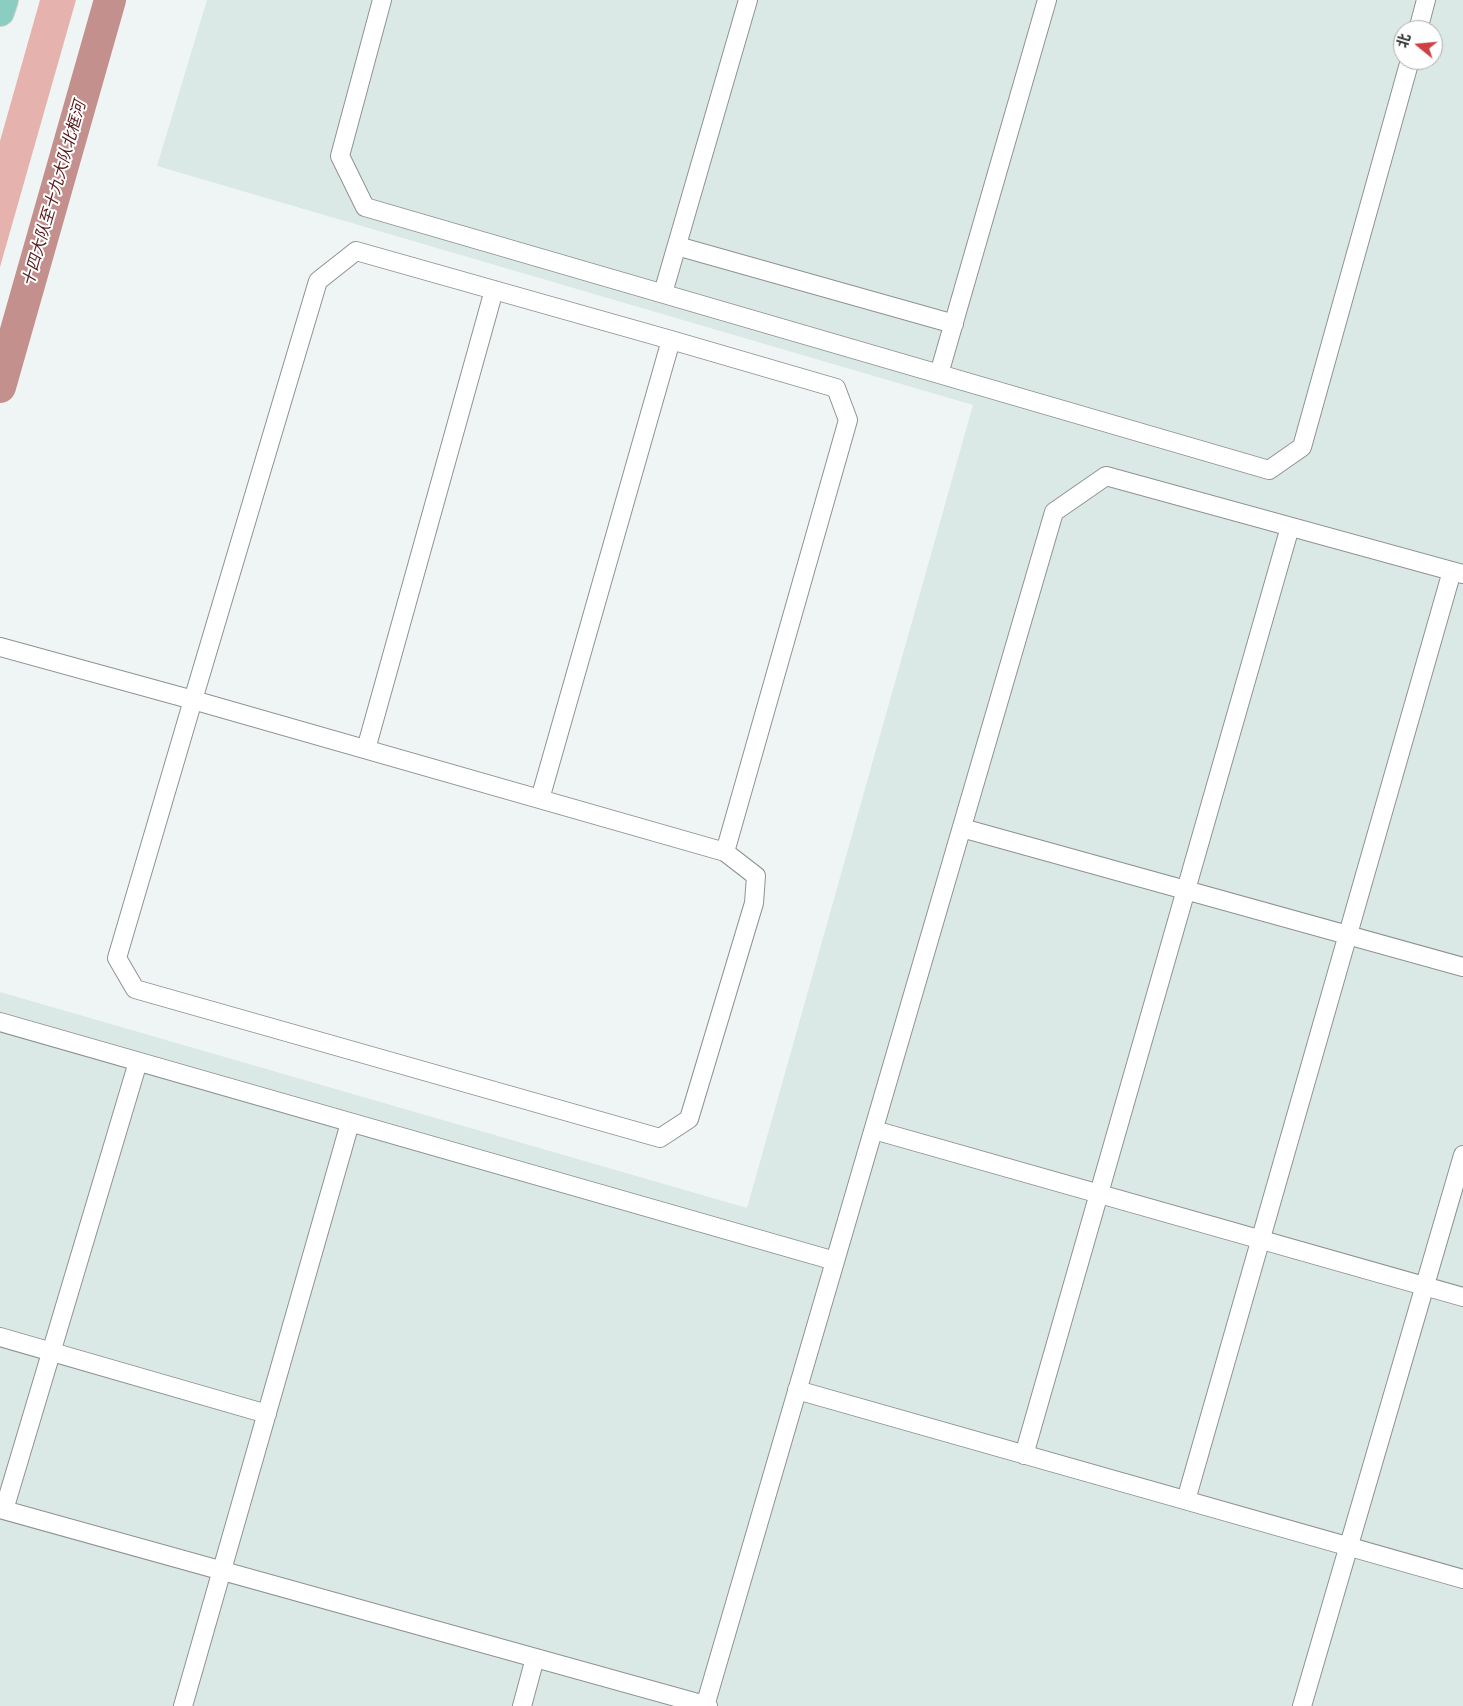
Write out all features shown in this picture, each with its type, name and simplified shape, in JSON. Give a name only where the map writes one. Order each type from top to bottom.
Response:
[{"type":"main road","points":[[0,12],[4,0]]},
{"type":"lane","points":[[382,0],[340,156],[366,207],[1269,470],[1302,447],[1407,70]]},
{"type":"lane","points":[[663,293],[748,0]]},
{"type":"lane","points":[[939,374],[1047,0]]},
{"type":"lane","points":[[1421,20],[1426,0]]},
{"type":"lane","points":[[677,246],[954,324]]},
{"type":"lane","points":[[0,647],[193,700],[725,852],[756,876],[754,903],[689,1119],[660,1138],[135,989],[117,958],[193,700],[318,281],[356,251],[671,340],[836,388],[848,420],[725,852]]},
{"type":"lane","points":[[366,749],[494,290]]},
{"type":"lane","points":[[540,799],[671,340]]},
{"type":"lane","points":[[138,1062],[2,1509],[706,1706],[1054,512],[1106,476],[1458,572],[1347,935],[1186,1500]]},
{"type":"lane","points":[[1024,1454],[1290,526]]},
{"type":"lane","points":[[962,828],[1463,967]]},
{"type":"lane","points":[[0,1022],[835,1261]]},
{"type":"lane","points":[[183,1706],[350,1123]]},
{"type":"lane","points":[[874,1130],[1463,1297]]},
{"type":"lane","points":[[1302,1706],[1463,1156]]},
{"type":"lane","points":[[0,1337],[267,1414]]},
{"type":"lane","points":[[797,1390],[1463,1579]]},
{"type":"lane","points":[[522,1706],[535,1658]]},
{"type":"shaded area","points":[[40,0],[76,0],[0,267],[0,141]]},
{"type":"shaded area","points":[[207,0],[1463,0],[1463,1706],[0,1706],[0,992],[747,1208],[973,405],[157,166]]},
{"type":"waterway","name":"十四大队至十九大队北框河","points":[[0,387],[110,0]]}]
